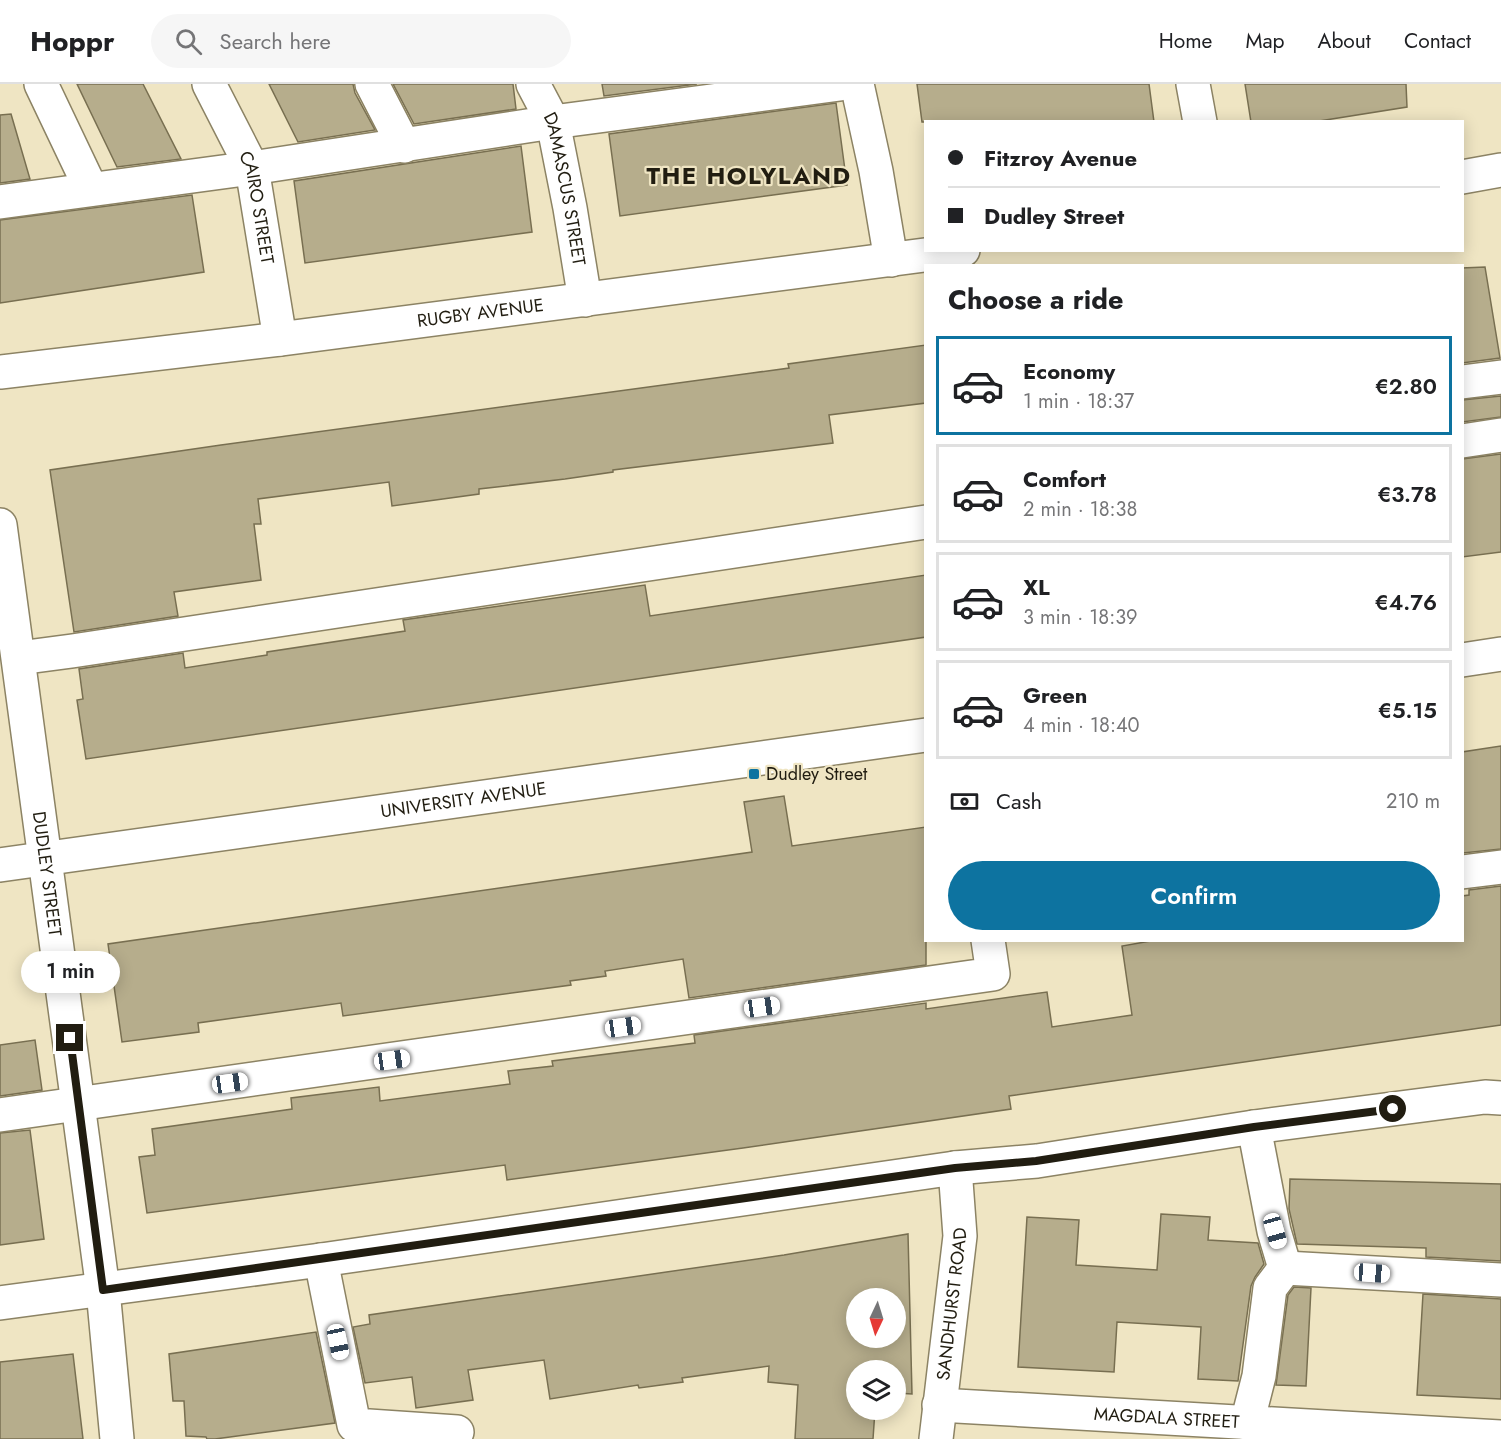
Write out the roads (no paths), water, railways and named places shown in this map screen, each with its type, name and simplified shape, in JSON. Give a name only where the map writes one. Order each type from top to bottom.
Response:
[{"type":"street","points":[[41,84],[91,189]]},
{"type":"street","name":"CAIRO STREET","points":[[209,84],[252,168],[280,339]]},
{"type":"street","points":[[372,84],[404,146]]},
{"type":"street","name":"DAMASCUS STREET","points":[[533,84],[553,122],[585,300]]},
{"type":"street","points":[[0,202],[404,146],[553,122],[701,93],[840,84]]},
{"type":"street","points":[[857,84],[876,171],[891,260]]},
{"type":"street","points":[[1193,84],[1200,120]]},
{"type":"street","points":[[1464,177],[1501,170]]},
{"type":"street","name":"RUGBY AVENUE","points":[[0,372],[280,339],[949,252]]},
{"type":"street","points":[[1464,382],[1501,376]]},
{"type":"street","points":[[1464,441],[1501,435]]},
{"type":"street","points":[[19,658],[924,522]]},
{"type":"street","name":"DUDLEY STREET","points":[[0,525],[103,1290],[117,1439]]},
{"type":"street","points":[[1464,660],[1501,654]]},
{"type":"street","name":"UNIVERSITY AVENUE","points":[[0,865],[924,735]]},
{"type":"street","points":[[1464,872],[1501,867]]},
{"type":"street","points":[[0,1115],[993,974],[988,942]]},
{"type":"street","points":[[0,1303],[321,1260],[955,1168],[1036,1161],[1254,1127],[1485,1097],[1501,1098]]},
{"type":"street","points":[[1254,1127],[1275,1231],[1285,1268]]},
{"type":"street","name":"SANDHURST ROAD","points":[[936,1439],[960,1236],[955,1168]]},
{"type":"street","points":[[321,1260],[354,1425],[457,1432]]},
{"type":"street","points":[[1285,1268],[1501,1280]]},
{"type":"street","points":[[1247,1423],[1259,1376],[1270,1288],[1285,1268]]},
{"type":"street","name":"MAGDALA STREET","points":[[939,1405],[1501,1437]]},
{"type":"place","name":"Dudley Street","points":[[754,774]]},
{"type":"district","name":"THE HOLYLAND","points":[[749,176]]}]
